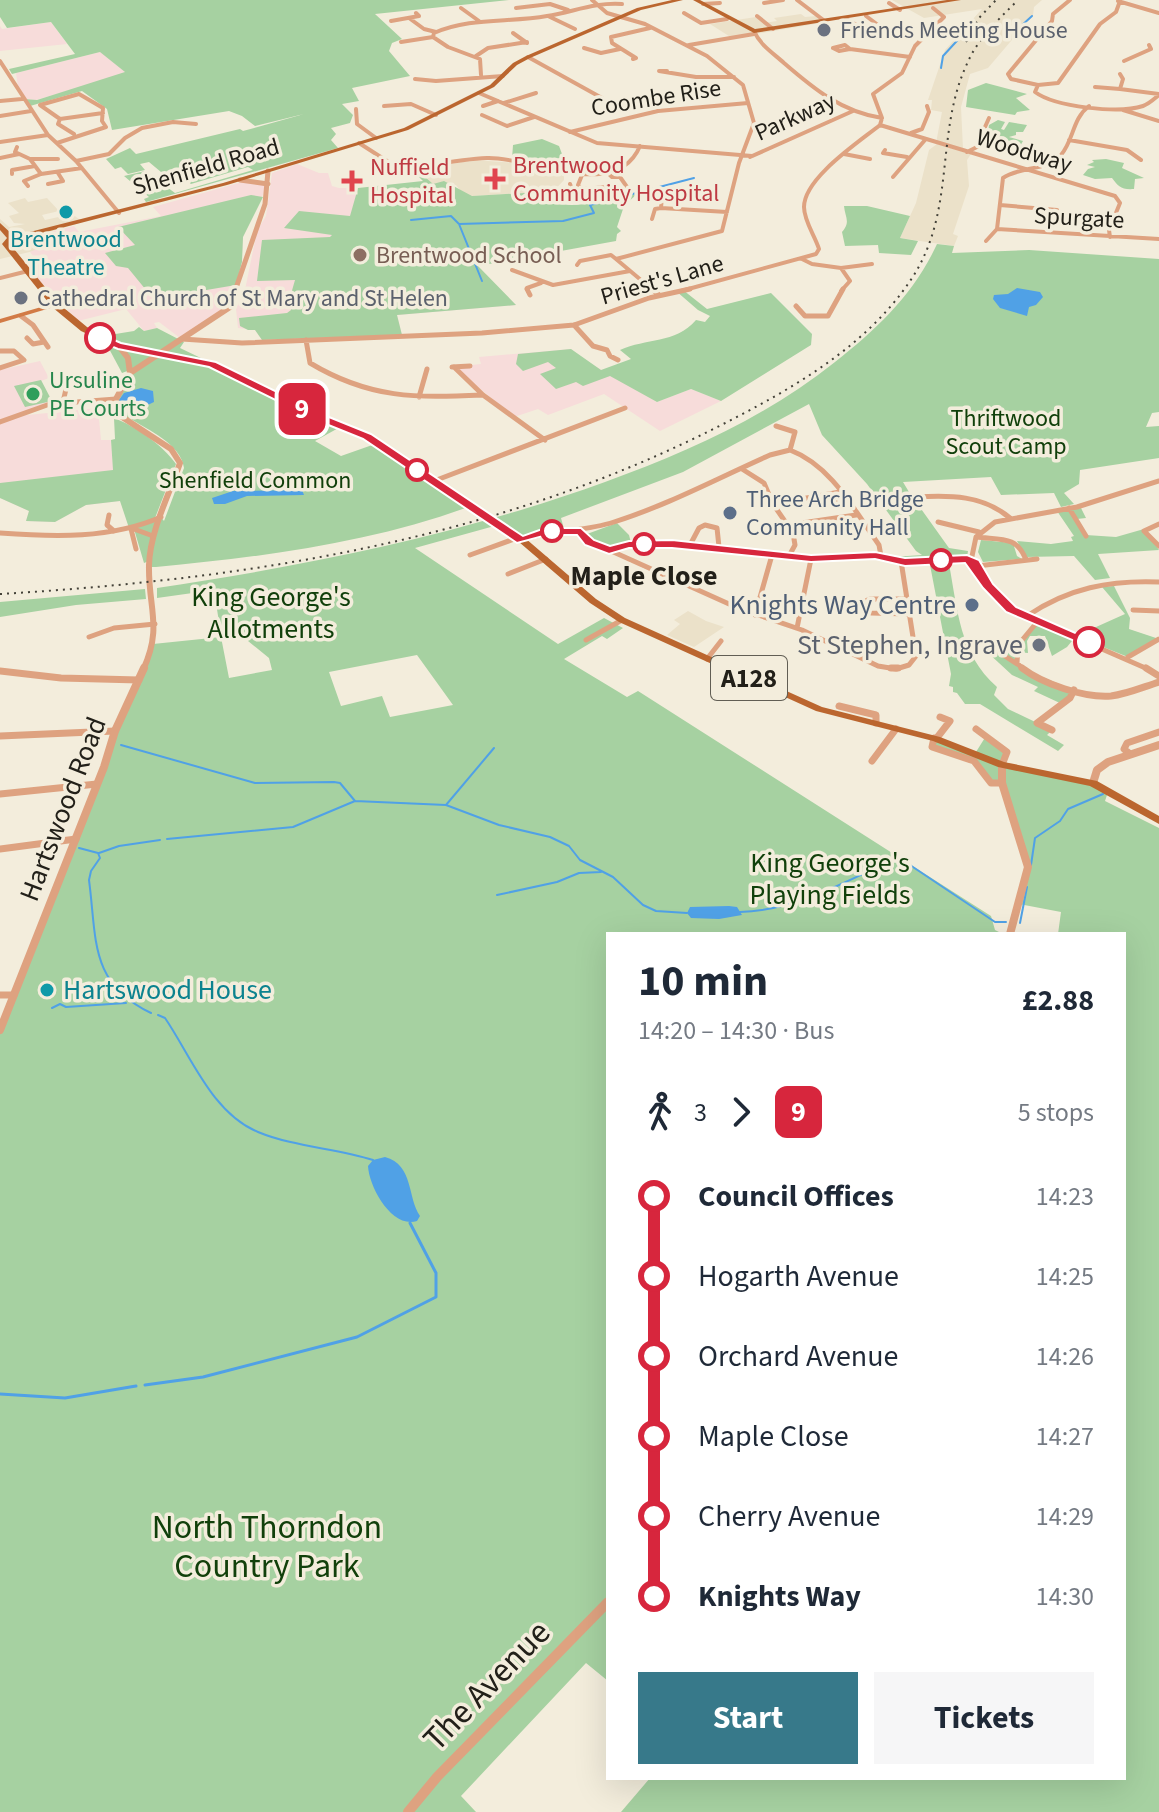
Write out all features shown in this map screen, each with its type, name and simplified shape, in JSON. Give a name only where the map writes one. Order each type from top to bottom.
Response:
[{"type":"main road","name":"Shenfield Road","points":[[3,244],[11,233],[46,231],[119,213],[376,138],[436,115],[479,93],[528,57],[639,9],[680,0]]},
{"type":"main road","points":[[699,2],[754,33],[958,0]]},
{"type":"main road","name":"A128","points":[[3,244],[55,305],[78,326],[118,345],[225,369],[299,408],[367,436],[519,539],[593,601],[622,620],[819,709],[935,738],[1002,765],[1093,783],[1159,821]]},
{"type":"main road","points":[[0,321],[55,305]]},
{"type":"street","points":[[592,0],[620,18],[651,27],[715,61],[743,85],[754,123],[741,155],[725,227],[720,232],[619,258]]},
{"type":"street","points":[[764,3],[783,0]]},
{"type":"street","points":[[797,0],[826,22]]},
{"type":"street","points":[[1070,0],[1053,14],[1052,21],[1008,74],[1015,81],[1038,85],[1058,83],[1100,24],[1116,12],[1118,1],[1159,13]]},
{"type":"street","points":[[699,2],[720,3]]},
{"type":"street","points":[[889,3],[900,10]]},
{"type":"street","points":[[516,8],[550,4],[568,10]]},
{"type":"street","points":[[404,41],[479,22],[548,16],[596,5],[622,4]]},
{"type":"street","points":[[802,259],[816,254],[819,249],[805,216],[805,197],[844,154],[880,125],[882,118],[873,94],[902,73],[915,46],[944,16],[934,6]]},
{"type":"street","points":[[461,8],[479,22]]},
{"type":"street","points":[[684,13],[701,23],[727,19]]},
{"type":"street","points":[[391,21],[418,15]]},
{"type":"street","points":[[548,16],[575,29]]},
{"type":"street","points":[[757,16],[773,29]]},
{"type":"street","points":[[846,19],[862,28],[878,25],[866,16]]},
{"type":"street","points":[[409,18],[448,47],[476,56],[481,64],[481,75]]},
{"type":"street","points":[[636,59],[612,43],[611,37],[651,27]]},
{"type":"street","points":[[476,56],[488,48],[527,43],[513,33]]},
{"type":"street","points":[[686,45],[754,33],[815,90],[853,111],[882,118]]},
{"type":"street","points":[[1124,61],[1150,47],[1159,50]]},
{"type":"street","points":[[585,49],[601,53],[620,49]]},
{"type":"street","points":[[850,49],[910,57]]},
{"type":"street","points":[[528,57],[602,98]]},
{"type":"street","points":[[0,61],[48,135],[76,161],[119,213]]},
{"type":"street","points":[[667,71],[696,77],[734,77]]},
{"type":"street","points":[[1120,74],[1123,79],[1120,89]]},
{"type":"street","points":[[415,79],[436,81],[481,75],[503,76]]},
{"type":"street","points":[[1038,85],[1035,92],[1041,99],[1084,107],[1141,107],[1159,95]]},
{"type":"street","points":[[1095,87],[1159,95]]},
{"type":"street","name":"Parkway","points":[[479,93],[597,143],[752,156]]},
{"type":"street","points":[[483,106],[536,93]]},
{"type":"street","points":[[57,143],[105,128],[103,108],[79,94],[40,105],[60,119],[103,113]]},
{"type":"street","points":[[0,101],[22,99]]},
{"type":"street","name":"Coombe Rise","points":[[570,132],[626,116],[685,106],[748,103]]},
{"type":"street","points":[[384,106],[411,104],[436,115]]},
{"type":"street","points":[[986,241],[997,229],[1001,182],[1017,168],[1055,160],[1069,140],[1084,107]]},
{"type":"street","points":[[1141,107],[1146,116]]},
{"type":"street","points":[[909,134],[922,129],[929,112],[926,108]]},
{"type":"street","points":[[1117,108],[1159,121]]},
{"type":"street","points":[[356,109],[357,124],[376,138]]},
{"type":"street","points":[[0,116],[31,111]]},
{"type":"street","name":"Parkway","points":[[739,163],[853,111]]},
{"type":"street","points":[[482,115],[502,128],[534,117]]},
{"type":"street","points":[[60,119],[58,124],[74,134]]},
{"type":"street","points":[[967,152],[985,143],[988,120],[976,120]]},
{"type":"street","points":[[76,161],[109,154],[142,128],[173,122],[196,124]]},
{"type":"street","name":"Woodway","points":[[880,125],[1118,199],[1120,203],[1109,230],[1110,237]]},
{"type":"street","points":[[0,142],[48,135]]},
{"type":"street","points":[[893,177],[907,157],[925,140]]},
{"type":"street","points":[[1069,140],[1127,150],[1141,160]]},
{"type":"street","points":[[359,143],[406,170],[488,158],[515,160],[557,173],[582,175],[607,172],[629,163],[640,146]]},
{"type":"street","points":[[17,147],[15,150],[19,154],[30,159],[58,159]]},
{"type":"street","points":[[885,150],[883,153],[907,157]]},
{"type":"street","points":[[0,158],[19,154]]},
{"type":"street","points":[[844,154],[870,159]]},
{"type":"street","points":[[30,159],[41,174]]},
{"type":"street","points":[[12,174],[12,170],[35,166]]},
{"type":"street","points":[[28,186],[24,181],[41,174],[82,168]]},
{"type":"street","points":[[0,422],[38,407],[63,402],[116,399],[130,373],[230,307],[267,196],[268,171]]},
{"type":"street","points":[[607,172],[612,177],[620,177],[627,187]]},
{"type":"street","points":[[48,184],[63,181],[58,173]]},
{"type":"street","points":[[570,184],[574,195],[583,195],[578,185],[582,175]]},
{"type":"street","points":[[240,180],[268,184]]},
{"type":"street","points":[[581,189],[608,187]]},
{"type":"street","points":[[661,208],[662,195]]},
{"type":"street","points":[[1000,205],[1057,210]]},
{"type":"street","points":[[652,219],[655,209],[661,208],[727,212]]},
{"type":"street","name":"Spurgate","points":[[997,229],[1159,239]]},
{"type":"street","points":[[577,265],[611,255],[619,258],[659,295]]},
{"type":"street","points":[[802,259],[812,264],[841,268],[872,264]]},
{"type":"street","name":"Priest's Lane","points":[[182,339],[237,343],[482,333],[574,325],[659,295],[802,259]]},
{"type":"street","points":[[525,272],[535,267]]},
{"type":"street","points":[[796,306],[805,316],[830,314],[837,296],[850,281],[841,268]]},
{"type":"street","points":[[512,270],[525,272],[541,283]]},
{"type":"street","points":[[0,278],[28,271]]},
{"type":"street","points":[[530,295],[527,288],[541,283],[570,284],[630,271]]},
{"type":"street","points":[[21,316],[33,325],[46,344],[33,344],[27,338]]},
{"type":"street","points":[[574,325],[593,346],[615,349]]},
{"type":"street","points":[[306,340],[308,361],[376,395],[483,395]]},
{"type":"street","points":[[118,345],[129,363],[130,373]]},
{"type":"street","points":[[607,350],[610,356],[618,360]]},
{"type":"street","points":[[0,351],[14,351],[24,360],[0,368]]},
{"type":"street","points":[[129,363],[148,361]]},
{"type":"street","points":[[470,366],[452,367],[483,395],[545,440]]},
{"type":"street","points":[[419,397],[427,369]]},
{"type":"street","points":[[63,402],[66,389]]},
{"type":"street","name":"Hartswood Road","points":[[0,1030],[115,731],[153,648],[155,624],[149,567],[153,536],[180,463],[171,449],[119,415],[116,399]]},
{"type":"street","points":[[434,481],[625,408]]},
{"type":"street","points":[[776,426],[795,432],[790,450]]},
{"type":"street","points":[[470,555],[545,532],[581,531],[629,517],[773,453],[790,450],[813,459],[879,545],[881,556]]},
{"type":"street","points":[[742,469],[764,483],[773,504],[788,525],[796,541],[789,556]]},
{"type":"street","points":[[1159,481],[1069,508],[995,522],[978,535],[974,564],[1001,602],[1038,621],[1128,657],[1159,676]]},
{"type":"street","points":[[1150,483],[1159,491]]},
{"type":"street","points":[[832,501],[842,495]]},
{"type":"street","points":[[773,504],[842,495]]},
{"type":"street","points":[[916,497],[947,496],[973,500],[1000,509],[1010,518]]},
{"type":"street","points":[[1069,508],[1086,536]]},
{"type":"street","points":[[109,515],[107,525],[114,531]]},
{"type":"street","points":[[788,525],[856,515]]},
{"type":"street","points":[[0,533],[55,539],[89,532],[133,529],[161,517]]},
{"type":"street","points":[[938,522],[1019,544],[1026,560]]},
{"type":"street","points":[[1156,549],[1144,531],[1159,524]]},
{"type":"street","points":[[690,545],[699,528],[709,525],[717,528],[719,547]]},
{"type":"street","points":[[133,529],[153,536]]},
{"type":"street","points":[[133,529],[136,549]]},
{"type":"street","points":[[581,531],[590,542],[755,615],[797,628],[878,666],[896,669],[909,665],[916,656],[901,561]]},
{"type":"street","points":[[609,550],[629,544],[690,545],[811,559],[881,556],[901,561],[974,564],[1037,559]]},
{"type":"street","points":[[755,615],[772,555]]},
{"type":"street","points":[[508,574],[546,559]]},
{"type":"street","points":[[797,628],[811,559]]},
{"type":"street","points":[[1027,616],[1053,598],[1082,587],[1112,582],[1159,582]]},
{"type":"street","points":[[907,599],[870,599],[865,601],[863,607],[875,614],[909,614]]},
{"type":"street","points":[[1133,610],[1159,611]]},
{"type":"street","points":[[586,640],[622,620]]},
{"type":"street","points":[[1038,621],[1019,640],[994,649],[1040,680],[1074,690],[1106,696],[1159,682]]},
{"type":"street","points":[[89,637],[114,628],[155,624]]},
{"type":"street","points":[[1128,657],[1159,639]]},
{"type":"street","points":[[1017,664],[1019,640]]},
{"type":"street","points":[[707,659],[721,641]]},
{"type":"street","points":[[0,671],[61,678],[139,680]]},
{"type":"street","points":[[1052,730],[1037,723],[1070,698],[1074,690]]},
{"type":"street","points":[[839,706],[876,715],[876,723]]},
{"type":"street","points":[[940,717],[950,721],[935,738],[932,747],[982,765],[991,783],[1002,783]]},
{"type":"street","points":[[872,761],[896,729]]},
{"type":"street","points":[[976,729],[1007,752],[1002,765],[1002,783],[1028,867],[1011,932]]},
{"type":"street","points":[[0,736],[115,731]]},
{"type":"street","points":[[1130,754],[1124,749],[1127,743],[1159,732]]},
{"type":"street","points":[[1093,783],[1097,770],[1130,754],[1159,745]]},
{"type":"street","points":[[0,794],[97,784]]},
{"type":"street","points":[[0,849],[76,839]]},
{"type":"street","points":[[0,995],[14,995]]},
{"type":"street","name":"The Avenue","points":[[408,1812],[437,1777],[606,1604]]},
{"type":"shaded area","points":[[892,0],[1042,0],[988,68],[970,74],[961,107],[963,149],[936,143],[942,112],[931,110],[932,100],[928,100],[945,50],[982,9],[924,18]]},
{"type":"shaded area","points":[[801,14],[805,17],[817,16],[826,22],[732,38],[710,24],[756,17],[764,23],[777,21],[774,18]]},
{"type":"shaded area","points":[[51,22],[67,44],[0,51],[0,26],[2,29]]},
{"type":"shaded area","points":[[104,51],[132,72],[36,100],[24,99],[16,73]]},
{"type":"shaded area","points":[[937,144],[971,154],[967,160],[969,186],[953,234],[958,236],[954,246],[900,238],[916,203],[929,150]]},
{"type":"shaded area","name":"Brentwood Community Hospital","points":[[473,160],[517,163],[564,176],[564,180],[544,197],[525,193],[472,196],[463,194],[456,185],[433,185],[417,170]]},
{"type":"shaded area","name":"Brentwood School","points":[[297,164],[319,173],[328,173],[332,186],[339,188],[375,188],[409,183],[477,266],[516,305],[397,315],[402,335],[262,340],[255,330],[238,328],[236,309],[245,290],[257,231],[266,216],[272,173]]},
{"type":"shaded area","points":[[242,182],[264,184],[265,190],[243,237],[241,270],[226,309],[180,338],[159,322],[154,323],[157,328],[144,331],[126,309],[78,321],[37,278],[38,273],[27,260],[34,257],[30,252],[39,248],[31,237],[74,226],[79,232],[161,216],[153,207]]},
{"type":"shaded area","points":[[25,198],[28,202],[47,198],[59,211],[42,215],[45,220],[72,214],[83,222],[32,237],[38,250],[0,259],[0,219],[9,227],[25,224],[14,223],[9,216],[19,213],[8,203]]},
{"type":"shaded area","points":[[571,349],[657,402],[691,389],[721,401],[660,431],[604,394],[548,415],[538,409],[514,417],[454,367],[481,364],[479,357]]},
{"type":"shaded area","points":[[40,361],[49,378],[41,381],[52,403],[17,416],[98,408],[101,440],[111,440],[114,480],[120,501],[86,505],[55,522],[26,521],[29,511],[0,498],[0,370]]},
{"type":"shaded area","points":[[688,611],[724,627],[694,647],[667,635],[680,624],[674,620]]},
{"type":"green space","points":[[0,0],[509,0],[375,14],[402,39],[392,43],[389,51],[410,76],[352,88],[359,101],[342,104],[353,115],[350,123],[331,128],[336,134],[331,140],[338,148],[146,202],[144,199],[149,197],[124,176],[145,171],[175,193],[253,170],[248,167],[191,184],[187,181],[173,182],[149,162],[140,164],[145,170],[128,174],[121,167],[115,169],[106,159],[130,148],[136,154],[240,129],[243,131],[304,114],[255,126],[229,111],[112,130],[107,109],[82,91],[30,106],[24,99],[37,100],[125,72],[100,52],[12,74],[9,69],[75,54],[51,22],[7,28],[0,17]]},
{"type":"green space","points":[[986,83],[1027,94],[1016,98],[1030,110],[1015,115],[966,107],[968,90]]},
{"type":"green space","points":[[998,120],[1005,122],[1001,129],[1004,130],[1009,122],[1027,125],[1023,132],[1009,137],[1023,141],[1019,148],[1002,150],[986,145],[989,125]]},
{"type":"green space","points":[[542,139],[559,146],[570,175],[512,159],[513,145]]},
{"type":"green space","points":[[1092,160],[1124,163],[1122,168],[1144,178],[1135,179],[1134,189],[1130,189],[1120,187],[1112,178],[1095,179],[1083,175],[1095,167],[1087,165],[1094,162]]},
{"type":"green space","name":"Brentwood School","points":[[416,169],[433,184],[444,181],[472,196],[525,193],[544,197],[553,204],[572,205],[638,193],[624,206],[617,227],[621,231],[616,241],[478,266],[516,305],[397,315],[402,335],[262,340],[255,330],[240,326],[239,318],[291,310],[289,301],[295,280],[257,281],[262,240],[330,237],[332,235],[284,228],[299,211],[350,216],[358,188],[423,181],[412,170]]},
{"type":"green space","points":[[251,195],[263,197],[243,237],[242,262],[236,285],[159,298],[146,290],[128,268],[116,266],[105,253],[135,245],[118,227]]},
{"type":"green space","points":[[844,206],[867,206],[910,216],[900,238],[918,241],[911,255],[879,253],[878,245],[845,246],[842,232],[847,222]]},
{"type":"green space","name":"North Thorndon Country Park","points":[[937,244],[954,246],[952,253],[1029,250],[1159,259],[1159,412],[1152,413],[1146,427],[1159,426],[1159,458],[1080,470],[1079,484],[1064,493],[1074,504],[1061,507],[1054,493],[1001,495],[991,477],[903,482],[909,492],[906,494],[919,506],[949,548],[968,551],[967,557],[906,560],[893,557],[922,555],[867,484],[822,435],[809,404],[683,472],[561,518],[564,529],[542,530],[523,536],[498,525],[415,548],[558,644],[604,618],[623,628],[607,639],[602,636],[564,659],[627,697],[638,691],[991,916],[995,930],[999,932],[606,932],[606,1679],[586,1663],[461,1796],[476,1812],[0,1812],[0,1030],[153,644],[221,637],[229,678],[272,670],[269,658],[237,632],[221,635],[214,590],[157,598],[157,588],[271,569],[439,533],[550,501],[666,458],[754,416],[809,382],[865,337],[906,295]],"holes":[[[417,655],[453,705],[390,717],[382,696],[341,706],[329,672]]]},
{"type":"green space","points":[[683,290],[707,309],[771,293],[812,334],[811,345],[721,401],[691,389],[657,402],[610,376],[583,386],[576,382],[556,389],[540,374],[556,368],[548,362],[523,371],[516,364],[518,354],[571,349],[601,370],[631,359],[620,350],[670,337],[696,320],[705,322],[710,316],[676,291]]},
{"type":"green space","name":"Shenfield Common","points":[[139,327],[144,331],[157,328],[184,342],[180,348],[342,426],[315,441],[341,456],[378,443],[471,506],[394,530],[316,547],[156,567],[149,567],[149,561],[144,563],[134,529],[129,528],[120,501],[86,505],[55,522],[26,521],[29,511],[0,498],[0,483],[113,470],[111,440],[115,439],[114,418],[148,437],[176,464],[155,518],[161,517],[164,521],[184,468],[182,459],[162,438],[129,418],[125,419],[115,404],[130,370],[122,373],[107,345],[114,345],[103,336],[134,331]]},
{"type":"green space","name":"Ursuline PE Courts","points":[[41,380],[52,401],[25,407],[14,386]]},
{"type":"green space","points":[[1081,508],[1086,518],[1077,519],[1086,535],[1116,537],[1144,529],[1159,550],[1098,554],[1110,578],[1095,580],[1074,556],[1026,557],[1017,541],[1051,544],[1073,541],[1071,537],[1074,536],[1057,511]]},
{"type":"green space","points":[[617,523],[629,535],[631,543],[612,549],[591,541],[587,534]]},
{"type":"green space","points":[[981,540],[1013,543],[1017,556],[1022,559],[983,562],[978,552]]},
{"type":"green space","points":[[949,564],[967,646],[984,674],[997,687],[994,695],[1008,709],[1052,730],[1047,735],[1064,745],[1058,751],[980,704],[965,704],[949,686],[951,674],[930,565]]},
{"type":"green space","points":[[1114,586],[1130,618],[1129,629],[1159,639],[1128,657],[1076,636],[1125,614],[1102,587]]},
{"type":"green space","points":[[145,589],[146,599],[76,605],[0,617],[0,602]]},
{"type":"green space","points":[[1038,621],[1076,636],[1067,647],[1052,656],[1045,636],[1030,636],[1028,653],[1016,652],[1020,668],[1074,690],[1062,704],[1034,691],[1038,687],[1012,675],[986,651],[1019,640]]},
{"type":"green space","points":[[986,736],[1007,752],[1003,764],[1082,782],[1108,792],[1105,801],[1159,828],[1159,1812],[621,1812],[648,1780],[1126,1780],[1126,932],[1058,932],[1061,912],[1019,904],[1026,861],[1002,783],[991,783],[982,767],[970,758],[936,749],[934,738],[976,752]]},
{"type":"water","points":[[1017,288],[1040,292],[1043,297],[1036,305],[1029,307],[1027,316],[1000,308],[993,299],[994,295],[1008,294]]},
{"type":"water","points":[[141,388],[153,391],[154,402],[133,412],[121,412],[119,400],[124,393]]},
{"type":"water","points":[[302,490],[304,495],[247,496],[225,504],[214,504],[212,498],[233,491]]},
{"type":"water","points":[[690,907],[737,907],[742,915],[719,919],[691,918],[687,913]]},
{"type":"water","points":[[385,1157],[394,1161],[405,1174],[420,1216],[417,1221],[399,1219],[377,1195],[368,1166],[373,1160]]},
{"type":"waterway","points":[[1010,28],[1020,27],[1032,16]]},
{"type":"waterway","points":[[961,31],[974,25]]},
{"type":"waterway","points":[[941,68],[943,56],[966,31]]},
{"type":"waterway","points":[[459,224],[563,221],[594,213],[590,205],[694,178]]},
{"type":"waterway","points":[[411,220],[451,216],[459,224]]},
{"type":"waterway","points":[[459,224],[482,281]]},
{"type":"waterway","points":[[121,745],[255,783],[340,783],[355,801]]},
{"type":"waterway","points":[[446,805],[494,748]]},
{"type":"waterway","points":[[1031,865],[1035,838],[1060,821],[1068,809],[1103,794]]},
{"type":"waterway","points":[[167,839],[293,827],[355,801]]},
{"type":"waterway","points":[[355,801],[446,805]]},
{"type":"waterway","points":[[446,805],[499,825],[550,837],[569,846],[580,860],[613,877],[643,905],[656,911],[687,913]]},
{"type":"waterway","points":[[99,853],[119,846],[160,840]]},
{"type":"waterway","points":[[79,848],[98,853],[100,858],[89,880],[96,941],[106,974],[116,988],[151,1013]]},
{"type":"waterway","points":[[740,912],[801,900],[898,857],[995,922],[1006,922]]},
{"type":"waterway","points":[[497,895],[557,882],[579,873],[601,872]]},
{"type":"waterway","points":[[1020,923],[1027,887]]},
{"type":"waterway","points":[[52,1008],[60,1004],[66,1007],[126,1003]]},
{"type":"waterway","points":[[158,1015],[165,1018],[215,1098],[242,1123],[286,1141],[373,1160]]},
{"type":"waterway","points":[[145,1385],[203,1377],[357,1337],[436,1297],[436,1273],[410,1223]]},
{"type":"waterway","points":[[0,1394],[65,1398],[136,1386]]},
{"type":"railway","points":[[966,42],[979,18],[996,0]]},
{"type":"railway","points":[[0,594],[95,587],[282,564],[465,524],[555,496],[643,462],[780,393],[853,343],[895,302],[912,278],[935,226],[951,119],[966,66],[982,39],[1018,0]]},
{"type":"bus line","name":"9","points":[[100,338],[118,345],[212,364],[320,418],[367,436],[522,540],[551,531],[581,531],[590,542],[609,550],[629,544],[672,544],[811,559],[875,555],[905,562],[967,559],[974,562],[987,586],[1011,610],[1089,642]]},
{"type":"place","name":"Friends Meeting House","points":[[824,30]]},
{"type":"place","name":"Brentwood Community Hospital","points":[[495,179]]},
{"type":"place","name":"Nuffield Hospital","points":[[352,181]]},
{"type":"place","name":"Brentwood Theatre","points":[[66,212]]},
{"type":"place","name":"Brentwood School","points":[[360,255]]},
{"type":"place","name":"Cathedral Church of St Mary and St Helen","points":[[21,298]]},
{"type":"place","name":"Ursuline PE Courts","points":[[33,394]]},
{"type":"place","name":"Three Arch Bridge Community Hall","points":[[730,513]]},
{"type":"place","name":"Maple Close","points":[[644,544]]},
{"type":"place","name":"Knights Way Centre","points":[[972,605]]},
{"type":"place","name":"St Stephen, Ingrave","points":[[1039,645]]},
{"type":"place","name":"Hartswood House","points":[[47,990]]},
{"type":"park label","name":"Thriftwood Scout Camp","points":[[1006,432]]},
{"type":"park label","name":"King George's Allotments","points":[[271,613]]},
{"type":"park label","name":"King George's Playing Fields","points":[[830,879]]}]
